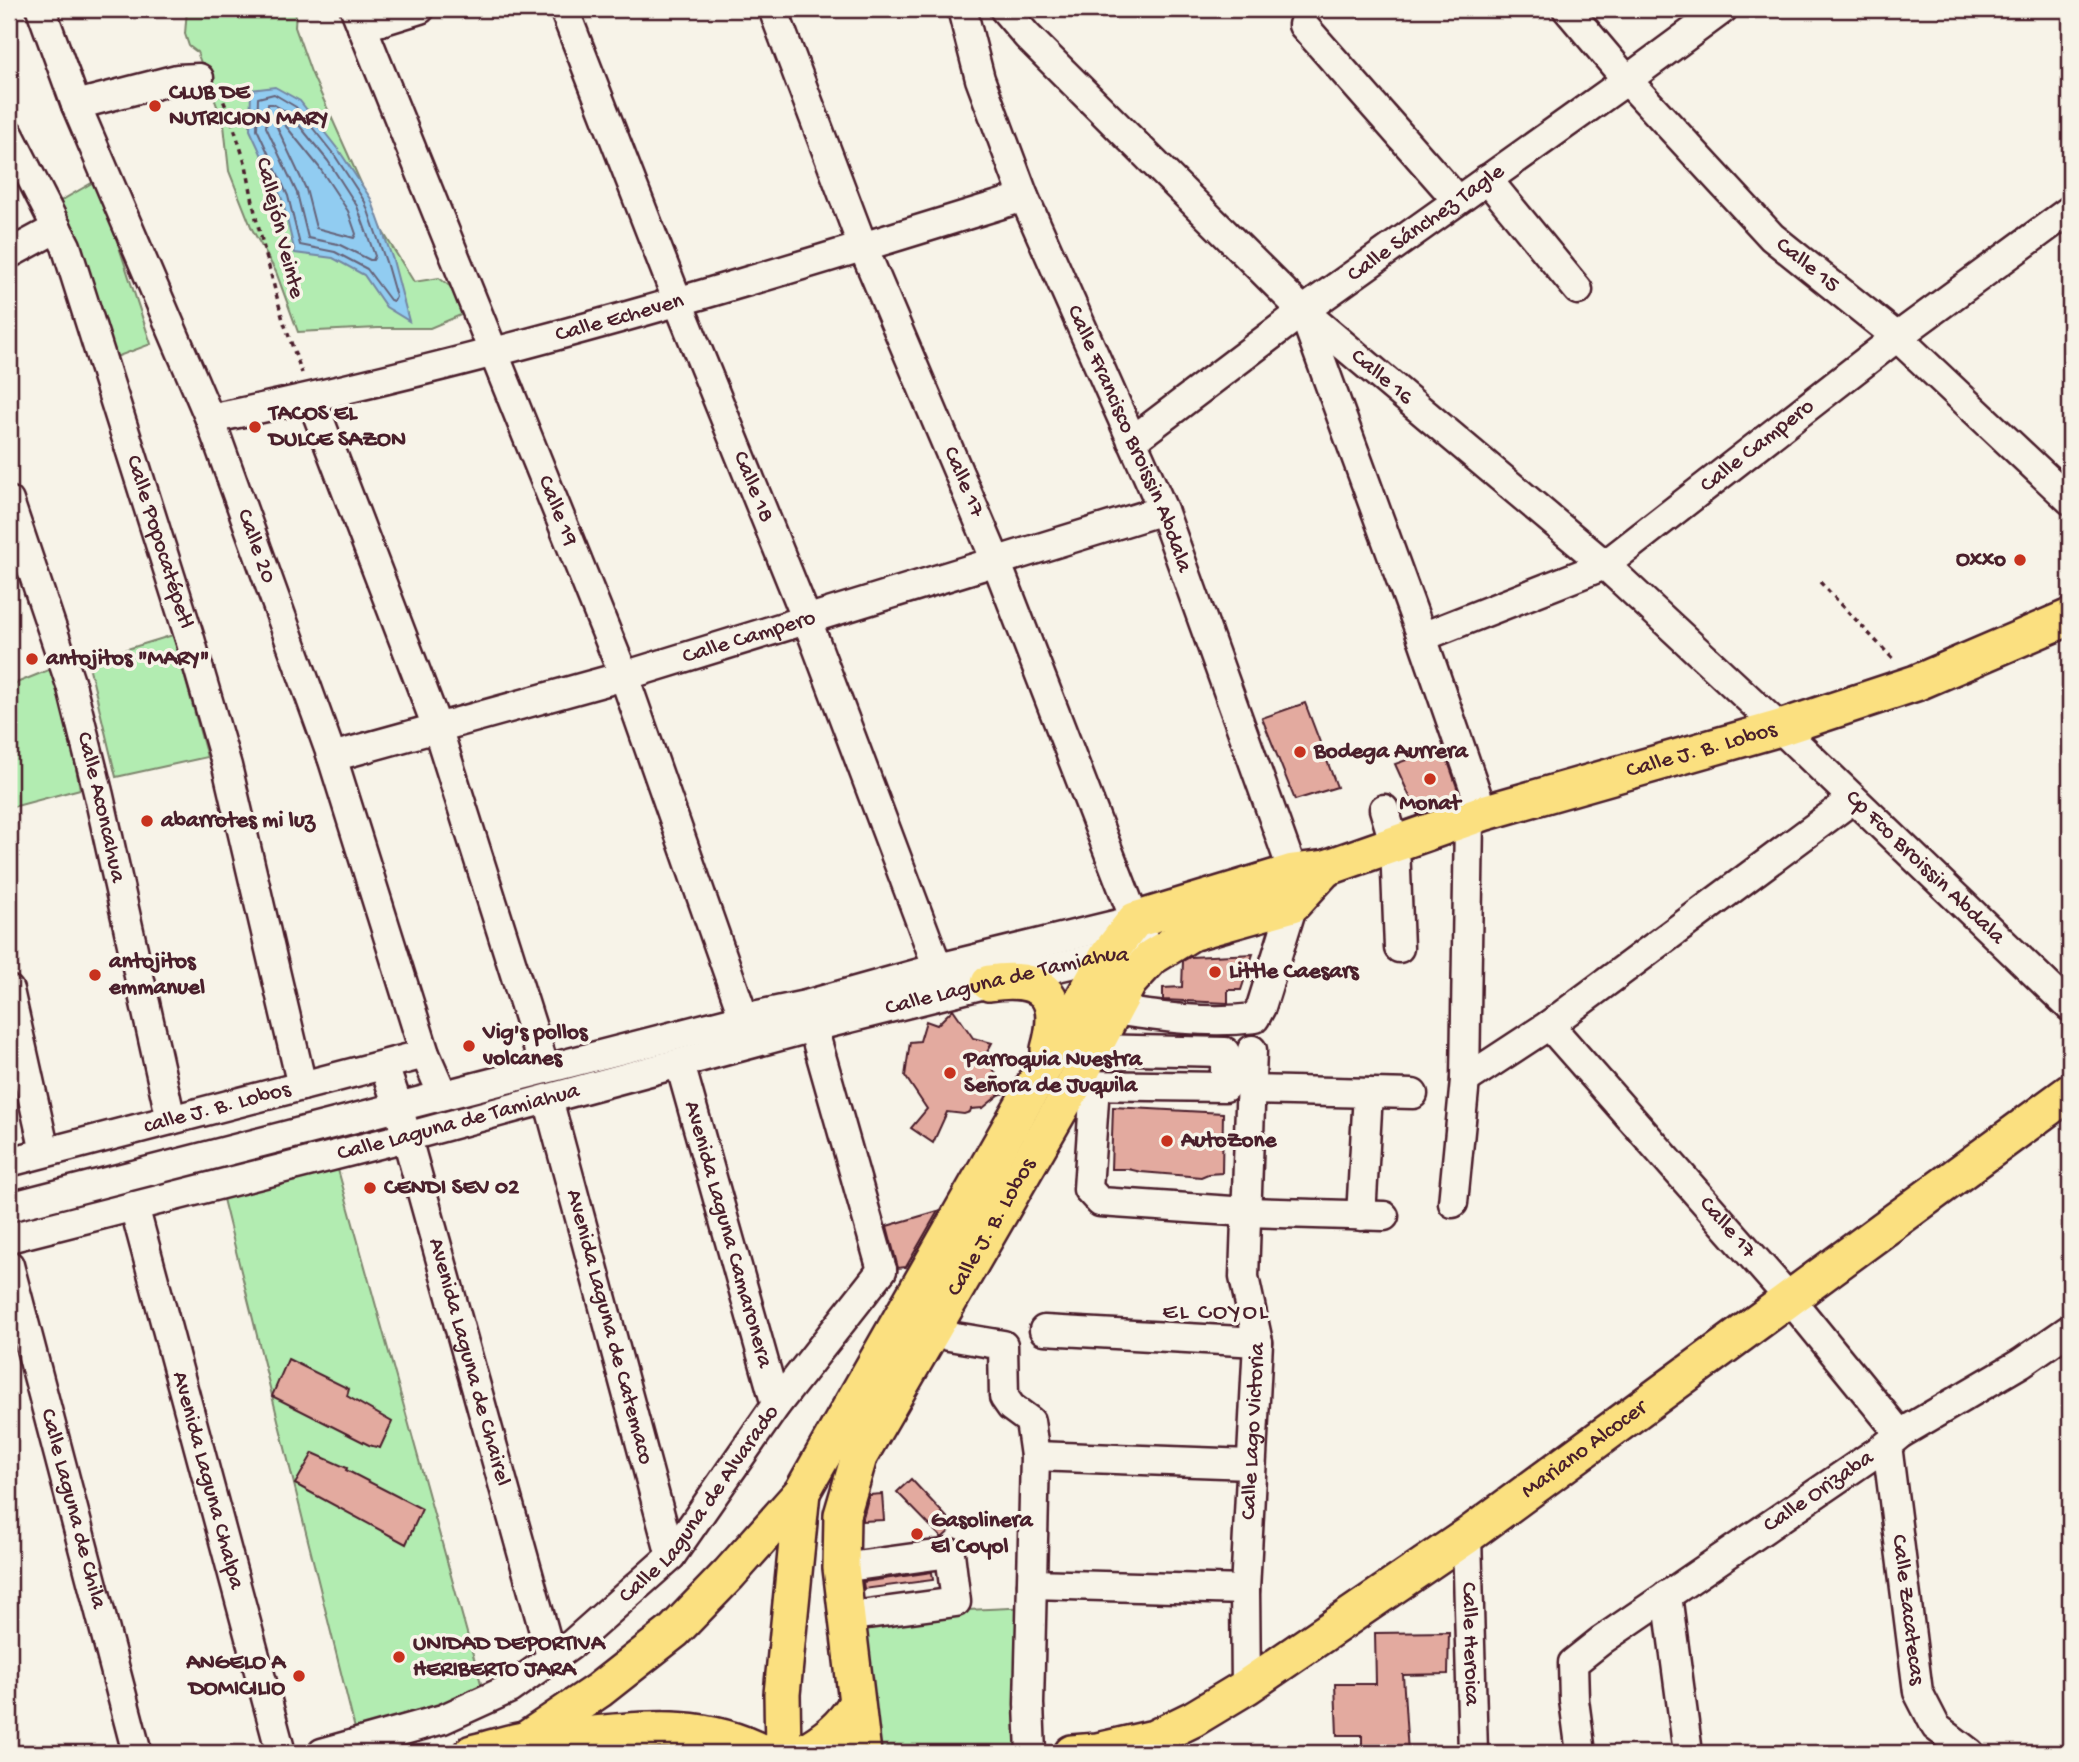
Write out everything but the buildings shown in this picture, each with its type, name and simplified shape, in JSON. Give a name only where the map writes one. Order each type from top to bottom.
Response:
[{"type":"main road","name":"Calle J. B. Lobos","points":[[863,1753],[841,1568],[842,1515],[859,1457],[932,1330],[1084,1085],[1092,1049],[1129,982],[1152,957],[1191,933],[1304,881],[1395,845],[1476,816],[1780,728],[1916,683],[2070,617]]},
{"type":"main road","name":"Calle J. B. Lobos","points":[[802,1492],[1108,955],[1135,920],[1304,881]]},
{"type":"main road","points":[[989,983],[1024,983],[1040,987],[1048,994],[1055,1018],[1044,1068]]},
{"type":"main road","name":"Mariano Alcocer","points":[[1072,1753],[1097,1751],[1154,1738],[1193,1719],[1246,1687],[1467,1536],[2070,1092]]},
{"type":"main road","points":[[525,1740],[599,1690],[674,1631],[802,1492]]},
{"type":"main road","points":[[783,1753],[782,1695],[802,1492]]},
{"type":"main road","points":[[802,1753],[826,1739],[845,1722],[856,1704]]},
{"type":"main road","points":[[472,1753],[525,1740],[675,1729],[712,1734],[748,1745],[763,1753]]},
{"type":"street","name":"Calle 20","points":[[41,9],[76,105],[210,419],[332,757],[425,1054],[443,1095]]},
{"type":"street","points":[[359,18],[421,9]]},
{"type":"street","name":"Calle 18","points":[[564,9],[678,302],[807,620],[938,968]]},
{"type":"street","name":"Calle 17","points":[[773,9],[863,247],[996,561],[1135,920],[1152,957]]},
{"type":"street","name":"Calle Francisco Broissin Abdala","points":[[962,9],[981,79],[1024,197],[1163,510],[1304,881]]},
{"type":"street","name":"Calle 16","points":[[1003,9],[1303,312],[1605,565],[1780,728]]},
{"type":"street","name":"Calle 15","points":[[1567,9],[1627,80],[1772,237],[1898,337],[2070,500]]},
{"type":"street","name":"Calle Sánchez Tagle","points":[[1132,440],[1303,312],[1723,9]]},
{"type":"street","name":"Calle 19","points":[[359,18],[624,676],[744,1018]]},
{"type":"street","points":[[1303,25],[1457,200]]},
{"type":"street","points":[[76,105],[177,79],[199,78]]},
{"type":"street","name":"Calle Popocatépetl","points":[[9,134],[66,246],[190,639],[227,766],[302,1086]]},
{"type":"street","points":[[1487,179],[1578,290]]},
{"type":"street","name":"Calle Echeven","points":[[210,419],[310,398],[494,353],[678,302],[1024,197]]},
{"type":"street","name":"Calle Campero","points":[[1422,637],[1605,565],[1898,337],[2070,210]]},
{"type":"street","points":[[9,254],[57,228]]},
{"type":"street","points":[[1303,312],[1422,637],[1476,816],[1465,1080],[1453,1203]]},
{"type":"street","points":[[310,398],[437,727],[545,1069]]},
{"type":"street","name":"Calle Aconcahua","points":[[9,501],[72,688],[99,796],[171,1120]]},
{"type":"street","name":"Calle Campero","points":[[332,757],[624,676],[1163,510]]},
{"type":"street","name":"Cp Fco Broissin Abdala","points":[[1780,728],[2070,1007]]},
{"type":"street","points":[[1465,1080],[1549,1025],[1853,799]]},
{"type":"street","points":[[1384,809],[1395,845],[1399,948]]},
{"type":"street","points":[[1114,1010],[1168,1018],[1255,1018],[1304,881]]},
{"type":"street","name":"Calle Laguna de Tamiahua","points":[[9,1238],[680,1064],[938,968],[1135,920]]},
{"type":"street","name":"Calle Laguna de Tamiahua","points":[[9,1207],[744,1018],[810,1016],[989,983],[1108,955],[1152,957]]},
{"type":"street","points":[[9,990],[45,1152]]},
{"type":"street","points":[[810,1016],[881,1270],[928,1271]]},
{"type":"street","name":"Calle 17","points":[[1549,1025],[1790,1299],[1893,1439]]},
{"type":"street","points":[[1092,1049],[1226,1052],[1226,1087],[1084,1085],[1088,1189],[1100,1202],[1247,1212],[1373,1216],[1368,1093]]},
{"type":"street","name":"Calle Lago Victoria","points":[[1246,1687],[1245,1590],[1258,1342],[1244,1277],[1252,1050]]},
{"type":"street","name":"calle J. B. Lobos","points":[[9,1162],[425,1054]]},
{"type":"street","name":"Avenida Laguna Camaronera","points":[[680,1064],[776,1405]]},
{"type":"street","name":"Avenida Laguna de Chairel","points":[[384,1066],[398,1106],[552,1660]]},
{"type":"street","points":[[1252,1090],[1413,1094]]},
{"type":"street","name":"Avenida Laguna de Catemaco","points":[[548,1098],[671,1556]]},
{"type":"street","name":"Avenida Laguna Chalpa","points":[[134,1206],[281,1753]]},
{"type":"street","name":"Calle Laguna de Chila","points":[[9,1265],[137,1753]]},
{"type":"street","name":"Calle Laguna de Alvarado","points":[[322,1753],[443,1719],[509,1689],[552,1660],[671,1556],[776,1405],[881,1270]]},
{"type":"street","name":"Calle Orizaba","points":[[1581,1753],[1574,1700],[1573,1663],[1893,1439],[2021,1363],[2070,1329]]},
{"type":"street","points":[[932,1330],[949,1336],[1003,1345],[1004,1397],[1011,1407],[1030,1421],[1035,1455],[1029,1704],[1031,1753]]},
{"type":"street","points":[[1044,1330],[1258,1342]]},
{"type":"street","points":[[2021,1363],[2070,1350]]},
{"type":"street","name":"Calle Zacatecas","points":[[1893,1439],[1918,1692],[1936,1727],[1970,1753]]},
{"type":"street","points":[[1035,1455],[1250,1464]]},
{"type":"street","name":"Calle Heroica","points":[[1467,1536],[1473,1753]]},
{"type":"street","points":[[841,1568],[950,1553],[956,1602],[859,1615]]},
{"type":"street","points":[[1032,1584],[1245,1590]]},
{"type":"street","points":[[1667,1595],[1688,1753]]},
{"type":"path","name":"Callejón Veinte","points":[[199,78],[217,85],[233,125],[246,164],[256,218],[284,320],[310,398]]},
{"type":"path","points":[[1820,582],[1916,683]]},
{"type":"green space","points":[[187,9],[296,9],[295,27],[311,72],[383,232],[414,282],[439,278],[463,296],[468,312],[430,328],[298,332],[276,272],[252,229],[229,171],[224,125],[197,52],[189,46],[185,34]]},
{"type":"green space","points":[[97,180],[151,344],[108,360],[52,206]]},
{"type":"green space","points":[[173,635],[207,757],[116,777],[88,661]]},
{"type":"green space","points":[[56,667],[80,789],[9,808],[9,686]]},
{"type":"green space","points":[[337,1166],[482,1687],[453,1701],[356,1733],[223,1199]]},
{"type":"green space","points":[[1032,1607],[1031,1753],[968,1753],[876,1746],[860,1615]]},
{"type":"water","points":[[275,87],[300,101],[340,152],[371,199],[393,260],[409,321],[386,307],[364,275],[333,258],[295,253],[282,199],[250,130],[251,90]]},
{"type":"place","name":"CLUB DE NUTRICION MARY","points":[[155,106]]},
{"type":"place","name":"TACOS EL DULCE SAZON","points":[[255,427]]},
{"type":"place","name":"Oxxo","points":[[2020,560]]},
{"type":"place","name":"antojitos \"MARY\"","points":[[32,659]]},
{"type":"place","name":"Bodega Aurrera","points":[[1300,752]]},
{"type":"place","name":"Monat","points":[[1430,779]]},
{"type":"place","name":"abarrotes mi luz","points":[[147,821]]},
{"type":"place","name":"Little Caesars","points":[[1215,972]]},
{"type":"place","name":"antojitos emmanuel","points":[[95,975]]},
{"type":"place","name":"Vig's pollos volcanes","points":[[469,1046]]},
{"type":"place","name":"Parroquia Nuestra Señora de Juquila","points":[[950,1073]]},
{"type":"place","name":"AutoZone","points":[[1167,1141]]},
{"type":"place","name":"CENDI SEV 02","points":[[370,1188]]},
{"type":"place","name":"Gasolinera El Coyol","points":[[917,1534]]},
{"type":"place","name":"UNIDAD DEPORTIVA HERIBERTO JARA","points":[[399,1657]]},
{"type":"place","name":"ANGELO A DOMICILIO","points":[[299,1676]]},
{"type":"district","name":"EL COYOL","points":[[1216,1313]]}]
